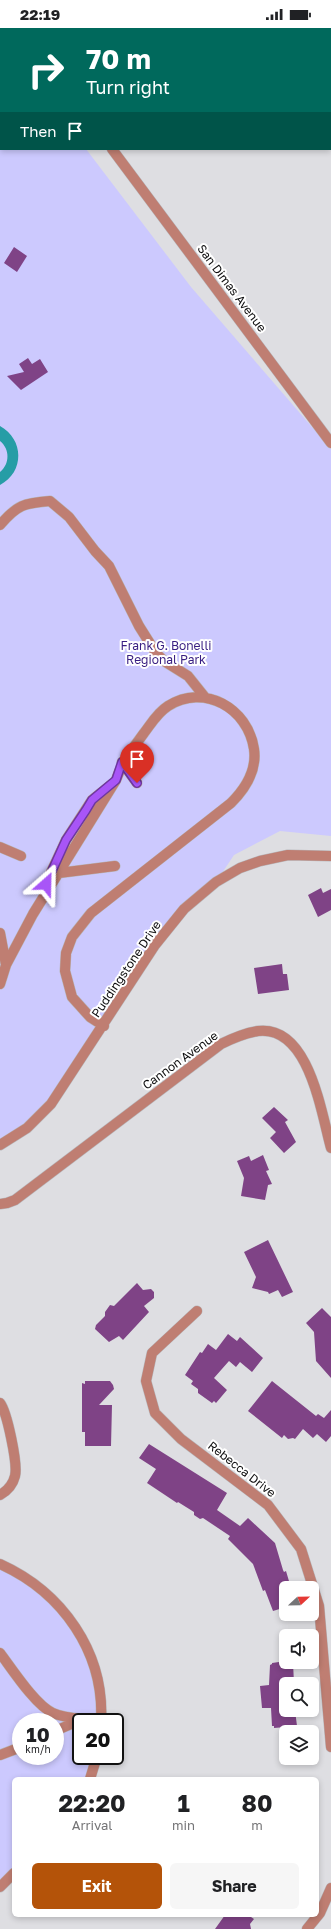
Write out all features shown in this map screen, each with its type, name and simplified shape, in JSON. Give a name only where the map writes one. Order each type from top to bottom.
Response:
[{"type":"street","name":"San Dimas Avenue","points":[[113,150],[331,443]]},
{"type":"street","points":[[0,525],[14,509],[34,502],[50,501],[69,517],[95,552],[109,566],[136,620],[156,653],[164,661],[188,676],[204,696]]},
{"type":"street","points":[[33,914],[116,780],[122,762],[157,714],[167,706],[189,697],[204,696],[219,702],[235,712],[248,730],[254,750],[252,772],[242,792],[231,803],[91,913],[72,937],[66,953],[65,971],[72,997],[90,1017],[104,1026]]},
{"type":"street","points":[[122,762],[137,783]]},
{"type":"street","points":[[0,984],[6,966],[33,914],[66,840],[92,800],[116,780]]},
{"type":"street","points":[[0,847],[21,856]]},
{"type":"street","name":"Puddingstone Drive","points":[[0,1145],[27,1128],[51,1104],[104,1026],[155,945],[184,909],[216,882],[240,868],[260,861],[288,855],[331,856]]},
{"type":"street","points":[[59,873],[115,866]]},
{"type":"street","points":[[0,934],[6,966]]},
{"type":"street","name":"Cannon Avenue","points":[[0,1204],[15,1200],[221,1044],[242,1034],[260,1031],[274,1032],[287,1039],[300,1053],[311,1075],[331,1148]]},
{"type":"street","name":"Rebecca Drive","points":[[197,1311],[152,1353],[146,1381],[155,1413],[181,1439],[268,1505],[301,1549],[319,1606],[331,1747]]},
{"type":"street","points":[[0,1403],[5,1409],[10,1429],[15,1475],[7,1491],[0,1495]]},
{"type":"street","points":[[0,1564],[15,1571],[40,1587],[60,1607],[76,1628],[94,1665],[100,1687],[101,1713]]},
{"type":"street","points":[[0,1653],[38,1702],[51,1713],[72,1717]]},
{"type":"street","points":[[0,1755],[12,1750]]},
{"type":"street","points":[[91,1777],[94,1765]]},
{"type":"street","points":[[0,1886],[12,1875]]},
{"type":"street","points":[[319,1915],[331,1888]]},
{"type":"street","points":[[307,1929],[317,1917]]},
{"type":"green space","name":"Frank G. Bonelli Regional Park","points":[[0,150],[87,150],[191,287],[331,449],[331,836],[280,831],[234,855],[216,882],[184,909],[51,1104],[0,1145]]},
{"type":"green space","points":[[0,1564],[40,1587],[87,1646],[100,1713],[72,1713],[72,1765],[94,1765],[91,1777],[12,1777],[12,1875],[0,1887]]},
{"type":"shaded area","points":[[0,426],[14,439],[18,456],[14,472],[0,485],[0,472],[6,465],[8,456],[6,448],[0,441]]},
{"type":"building","points":[[14,247],[27,256],[17,272],[4,263]]},
{"type":"building","points":[[28,358],[32,364],[40,359],[48,372],[21,390],[7,376],[24,372],[19,364]]},
{"type":"building","points":[[321,888],[323,893],[331,889],[331,910],[318,917],[308,895]]},
{"type":"building","points":[[282,964],[283,974],[287,974],[289,990],[258,994],[254,968]]},
{"type":"building","points":[[274,1107],[288,1120],[285,1122],[296,1142],[284,1153],[270,1138],[276,1132],[262,1118]]},
{"type":"building","points":[[263,1155],[269,1170],[266,1171],[272,1184],[268,1185],[265,1200],[241,1196],[244,1178],[237,1161],[249,1156],[251,1161]]},
{"type":"building","points":[[268,1240],[293,1292],[282,1297],[278,1290],[269,1294],[268,1292],[252,1288],[256,1277],[244,1252]]},
{"type":"building","points":[[137,1283],[143,1290],[151,1289],[154,1292],[154,1298],[144,1306],[149,1312],[123,1340],[119,1336],[109,1342],[95,1329],[96,1325],[105,1316],[105,1312],[110,1305],[114,1306]]},
{"type":"building","points":[[322,1308],[331,1317],[331,1378],[316,1361],[314,1332],[306,1323]]},
{"type":"building","points":[[228,1334],[237,1341],[240,1337],[263,1358],[252,1372],[240,1362],[236,1367],[229,1361],[214,1378],[227,1390],[216,1403],[214,1401],[212,1403],[198,1393],[198,1389],[191,1384],[193,1381],[185,1375],[200,1352],[202,1353],[208,1344],[216,1350]]},
{"type":"building","points":[[85,1381],[110,1381],[113,1385],[114,1389],[99,1405],[112,1405],[111,1446],[85,1446],[85,1432],[82,1432],[82,1383],[85,1384]]},
{"type":"building","points":[[272,1381],[316,1416],[318,1414],[324,1418],[331,1410],[331,1436],[326,1442],[317,1434],[313,1438],[303,1429],[295,1439],[288,1439],[284,1435],[282,1438],[248,1411]]},
{"type":"building","points":[[149,1444],[227,1493],[217,1510],[240,1526],[248,1518],[275,1543],[283,1570],[284,1572],[286,1571],[289,1581],[279,1581],[279,1609],[273,1611],[265,1590],[263,1591],[253,1564],[228,1539],[230,1536],[203,1518],[200,1519],[194,1515],[194,1512],[178,1502],[177,1503],[147,1483],[156,1469],[139,1458]]},
{"type":"building","points":[[279,1662],[279,1669],[293,1669],[294,1677],[279,1677],[279,1717],[296,1717],[297,1725],[279,1725],[279,1728],[274,1728],[274,1726],[272,1726],[271,1708],[262,1708],[260,1686],[269,1685],[270,1665],[272,1663]]},
{"type":"building","points":[[224,1917],[251,1917],[254,1919],[250,1924],[251,1929],[215,1929]]},
{"type":"route","points":[[46,884],[66,840],[92,800],[116,780],[122,762],[137,783]]}]
